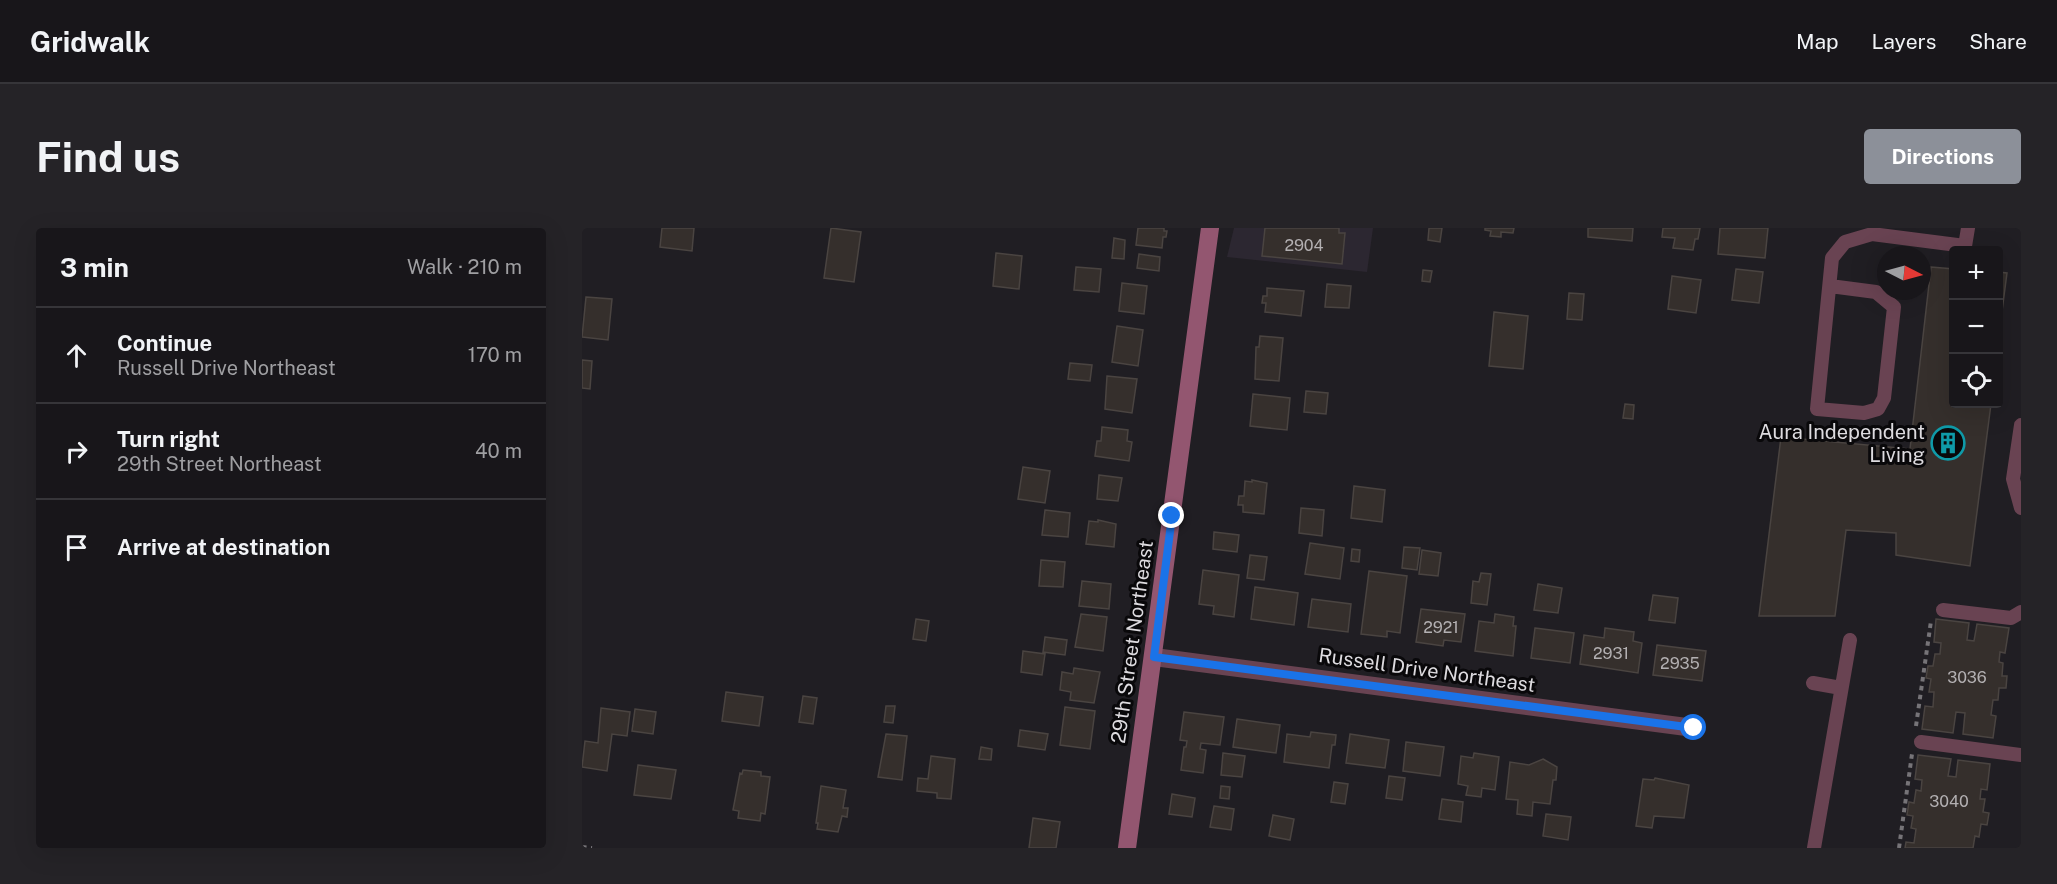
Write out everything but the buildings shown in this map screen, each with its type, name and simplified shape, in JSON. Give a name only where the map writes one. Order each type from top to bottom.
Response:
[{"type":"main road","name":"29th Street Northeast","points":[[1127,848],[1210,228]]},
{"type":"street","name":"Russell Drive Northeast","points":[[1154,657],[1694,728]]},
{"type":"lane","points":[[1830,286],[1876,292],[1894,307],[1884,398],[1878,409],[1864,413],[1817,409],[1832,258],[1845,242],[1872,234],[1965,246],[1968,228]]},
{"type":"lane","points":[[2021,425],[2013,479],[2021,508]]},
{"type":"lane","points":[[1944,610],[2011,618],[2021,612]]},
{"type":"lane","points":[[1814,848],[1850,640]]},
{"type":"lane","points":[[1813,683],[1841,688]]},
{"type":"lane","points":[[1921,742],[2021,755]]},
{"type":"path","points":[[582,846],[592,848]]},
{"type":"shaded area","points":[[1234,228],[1373,228],[1367,272],[1227,257]]},
{"type":"place","name":"Aura Independent Living","points":[[1948,443]]},
{"type":"route","points":[[1172,516],[1154,657],[1694,728]]}]
